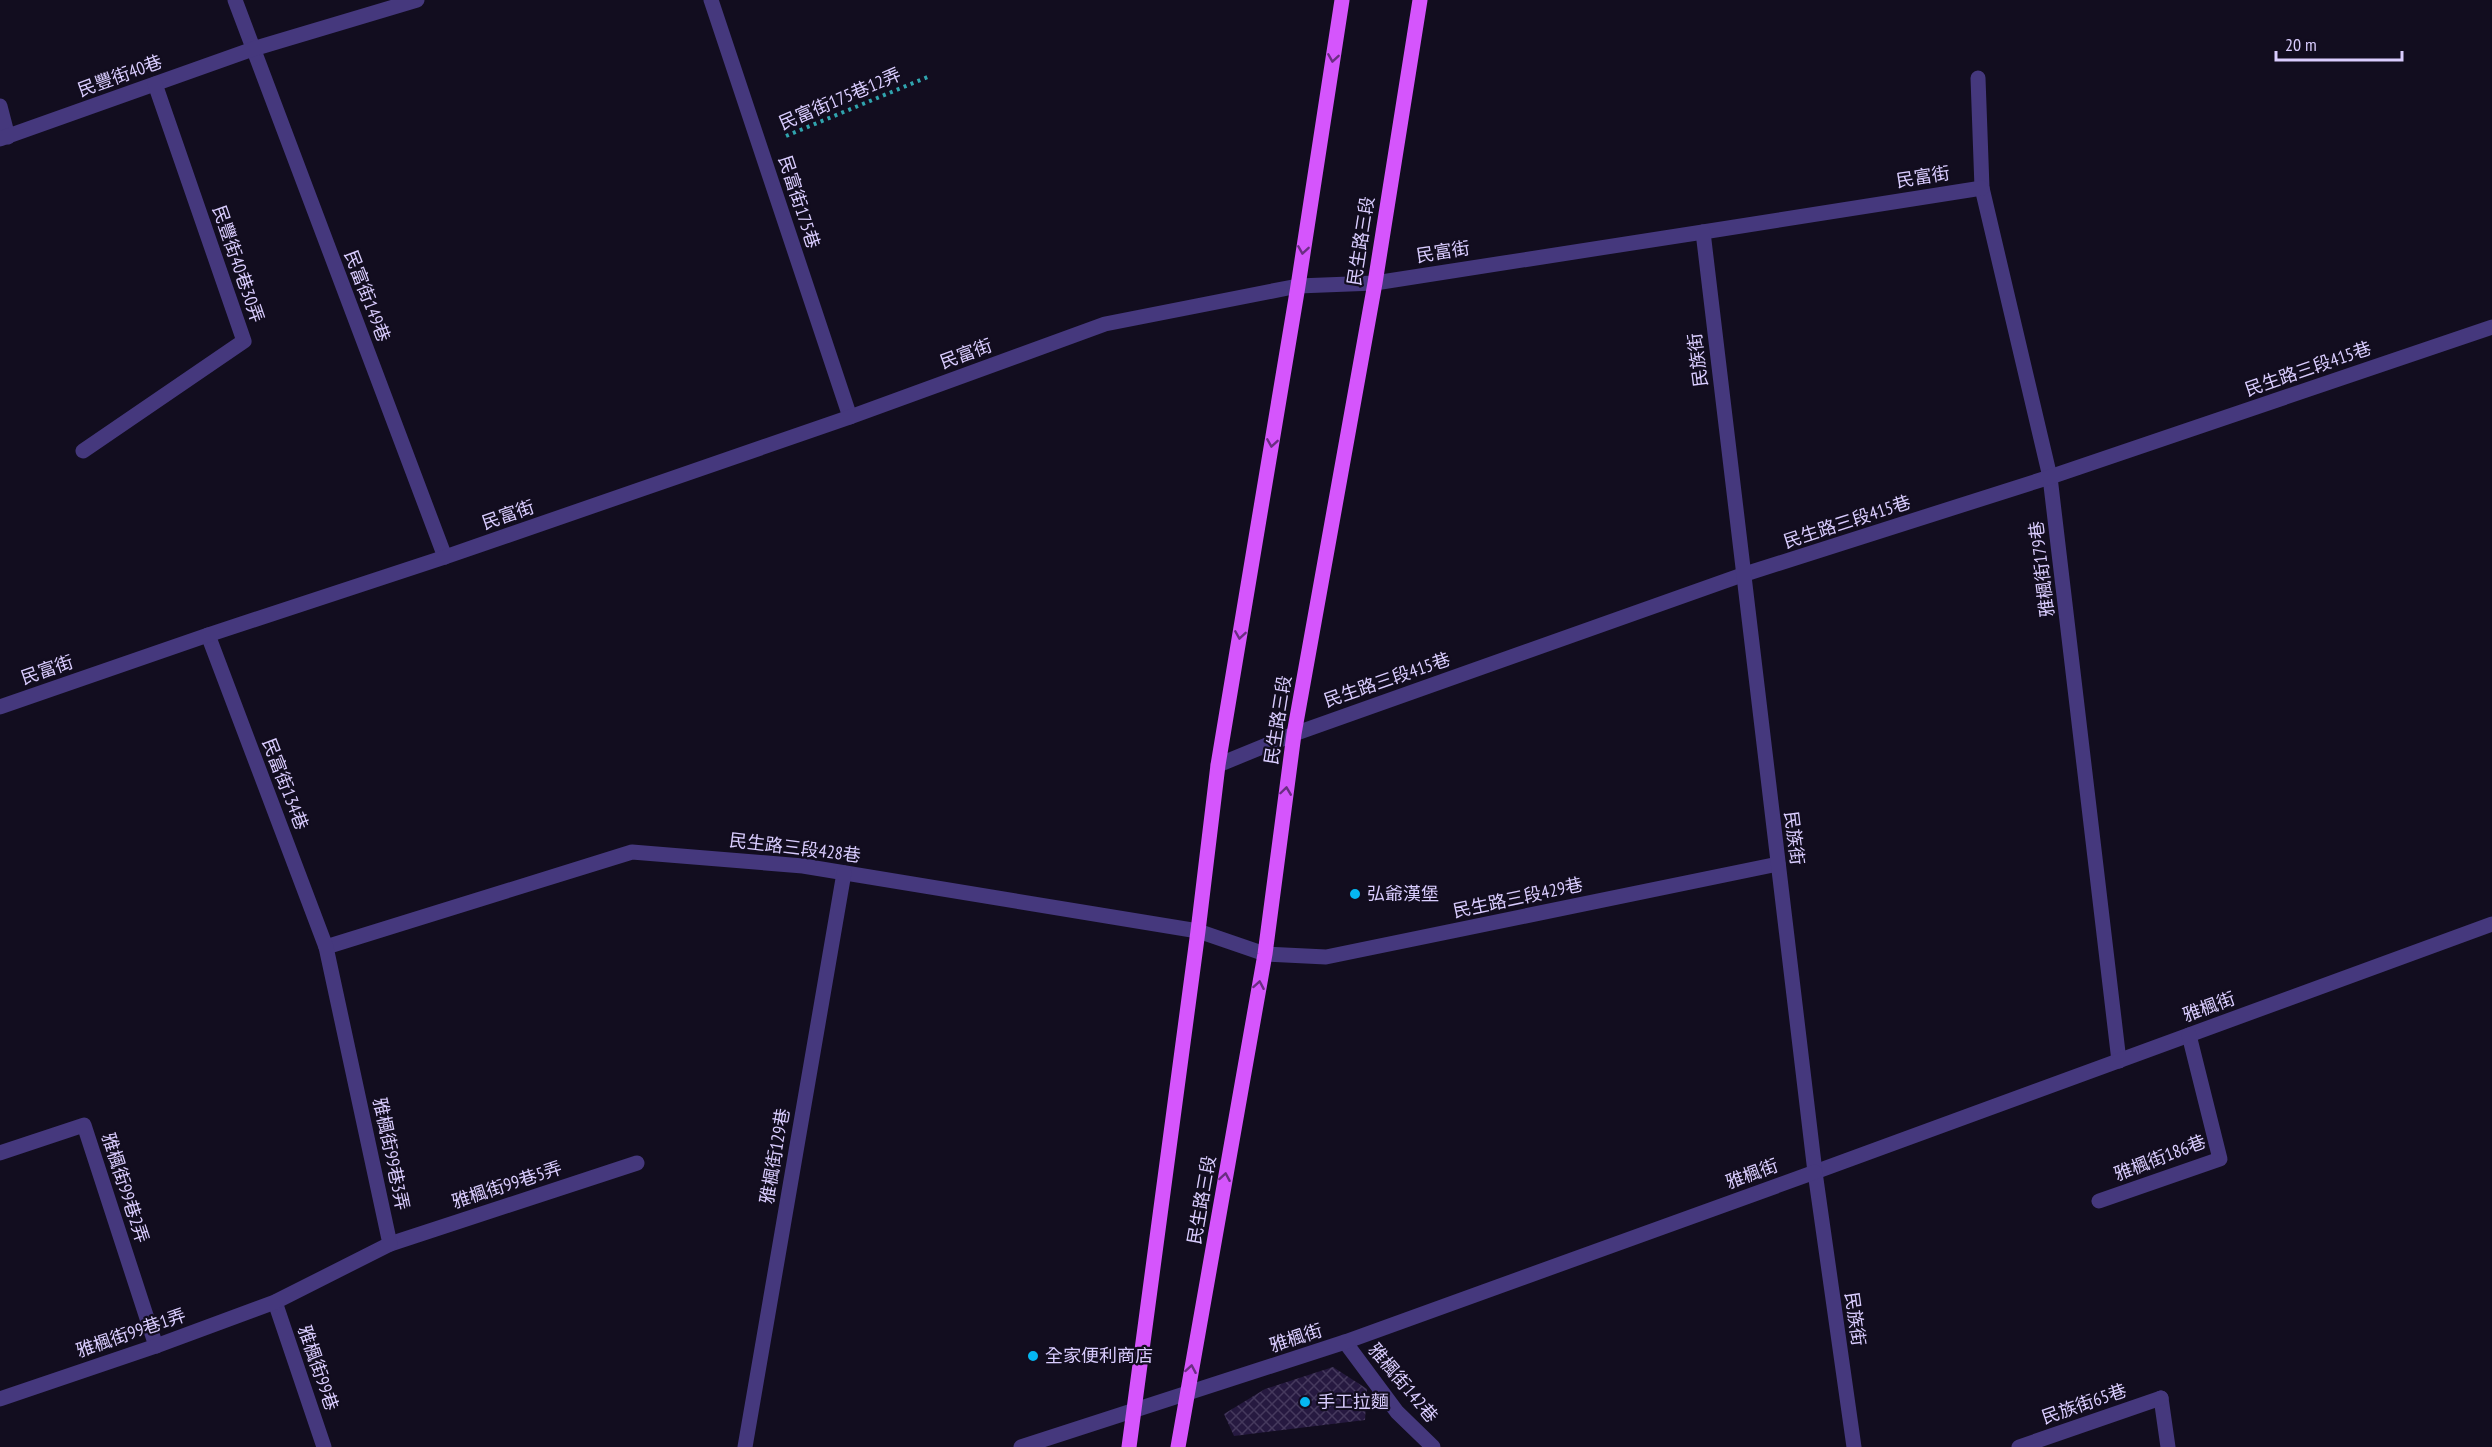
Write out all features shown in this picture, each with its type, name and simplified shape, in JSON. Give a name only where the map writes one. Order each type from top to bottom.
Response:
[{"type":"main road","name":"民生路三段","points":[[1129,1447],[1218,765],[1298,286],[1342,0]]},
{"type":"main road","name":"民生路三段","points":[[1178,1447],[1265,954],[1294,734],[1375,283],[1420,0]]},
{"type":"street","name":"民富街149巷","points":[[235,0],[445,557]]},
{"type":"street","name":"民豐街40巷","points":[[4,138],[253,49],[417,0]]},
{"type":"street","name":"民富街175巷","points":[[711,0],[850,417]]},
{"type":"street","name":"雅楓街179巷","points":[[1978,78],[1982,188],[2050,477],[2119,1061]]},
{"type":"street","name":"民豐街40巷30弄","points":[[83,451],[244,341],[155,84]]},
{"type":"street","points":[[0,106],[4,138]]},
{"type":"street","name":"民富街","points":[[0,707],[850,417],[1106,324],[1298,286],[1375,283],[1982,188]]},
{"type":"street","name":"民族街","points":[[1703,232],[1742,575],[1815,1172],[1854,1447]]},
{"type":"street","name":"民生路三段415巷","points":[[1218,765],[1294,734],[1742,575],[2050,477],[2492,327]]},
{"type":"street","name":"民富街134巷","points":[[208,635],[326,947]]},
{"type":"street","name":"民生路三段428巷","points":[[326,947],[632,852],[803,866],[1198,931],[1265,954]]},
{"type":"street","name":"民生路三段429巷","points":[[1265,954],[1326,957],[1778,864]]},
{"type":"street","name":"雅楓街129巷","points":[[745,1447],[844,873]]},
{"type":"street","name":"雅楓街","points":[[1021,1447],[1345,1342],[2492,924]]},
{"type":"street","name":"雅楓街99巷3弄","points":[[326,947],[390,1244]]},
{"type":"street","name":"雅楓街186巷","points":[[2099,1202],[2220,1159],[2189,1035]]},
{"type":"street","name":"雅楓街99巷2弄","points":[[0,1153],[84,1125],[156,1346]]},
{"type":"street","name":"雅楓街99巷5弄","points":[[390,1244],[637,1163]]},
{"type":"street","points":[[275,1302],[390,1244]]},
{"type":"street","name":"雅楓街99巷1弄","points":[[0,1399],[156,1346],[275,1302]]},
{"type":"street","name":"雅楓街99巷","points":[[275,1302],[324,1447]]},
{"type":"street","name":"雅楓街142巷","points":[[1345,1342],[1398,1412],[1433,1447]]},
{"type":"street","name":"民族街65巷","points":[[2019,1447],[2161,1398],[2168,1447]]},
{"type":"path","name":"民富街175巷12弄","points":[[760,146],[930,76]]},
{"type":"building","name":"手工拉麵","points":[[1333,1367],[1367,1389],[1365,1420],[1234,1436],[1224,1414],[1265,1389]]},
{"type":"place","name":"弘爺漢堡","points":[[1355,894]]},
{"type":"place","name":"全家便利商店","points":[[1033,1356]]},
{"type":"place","name":"手工拉麵","points":[[1305,1402]]}]
